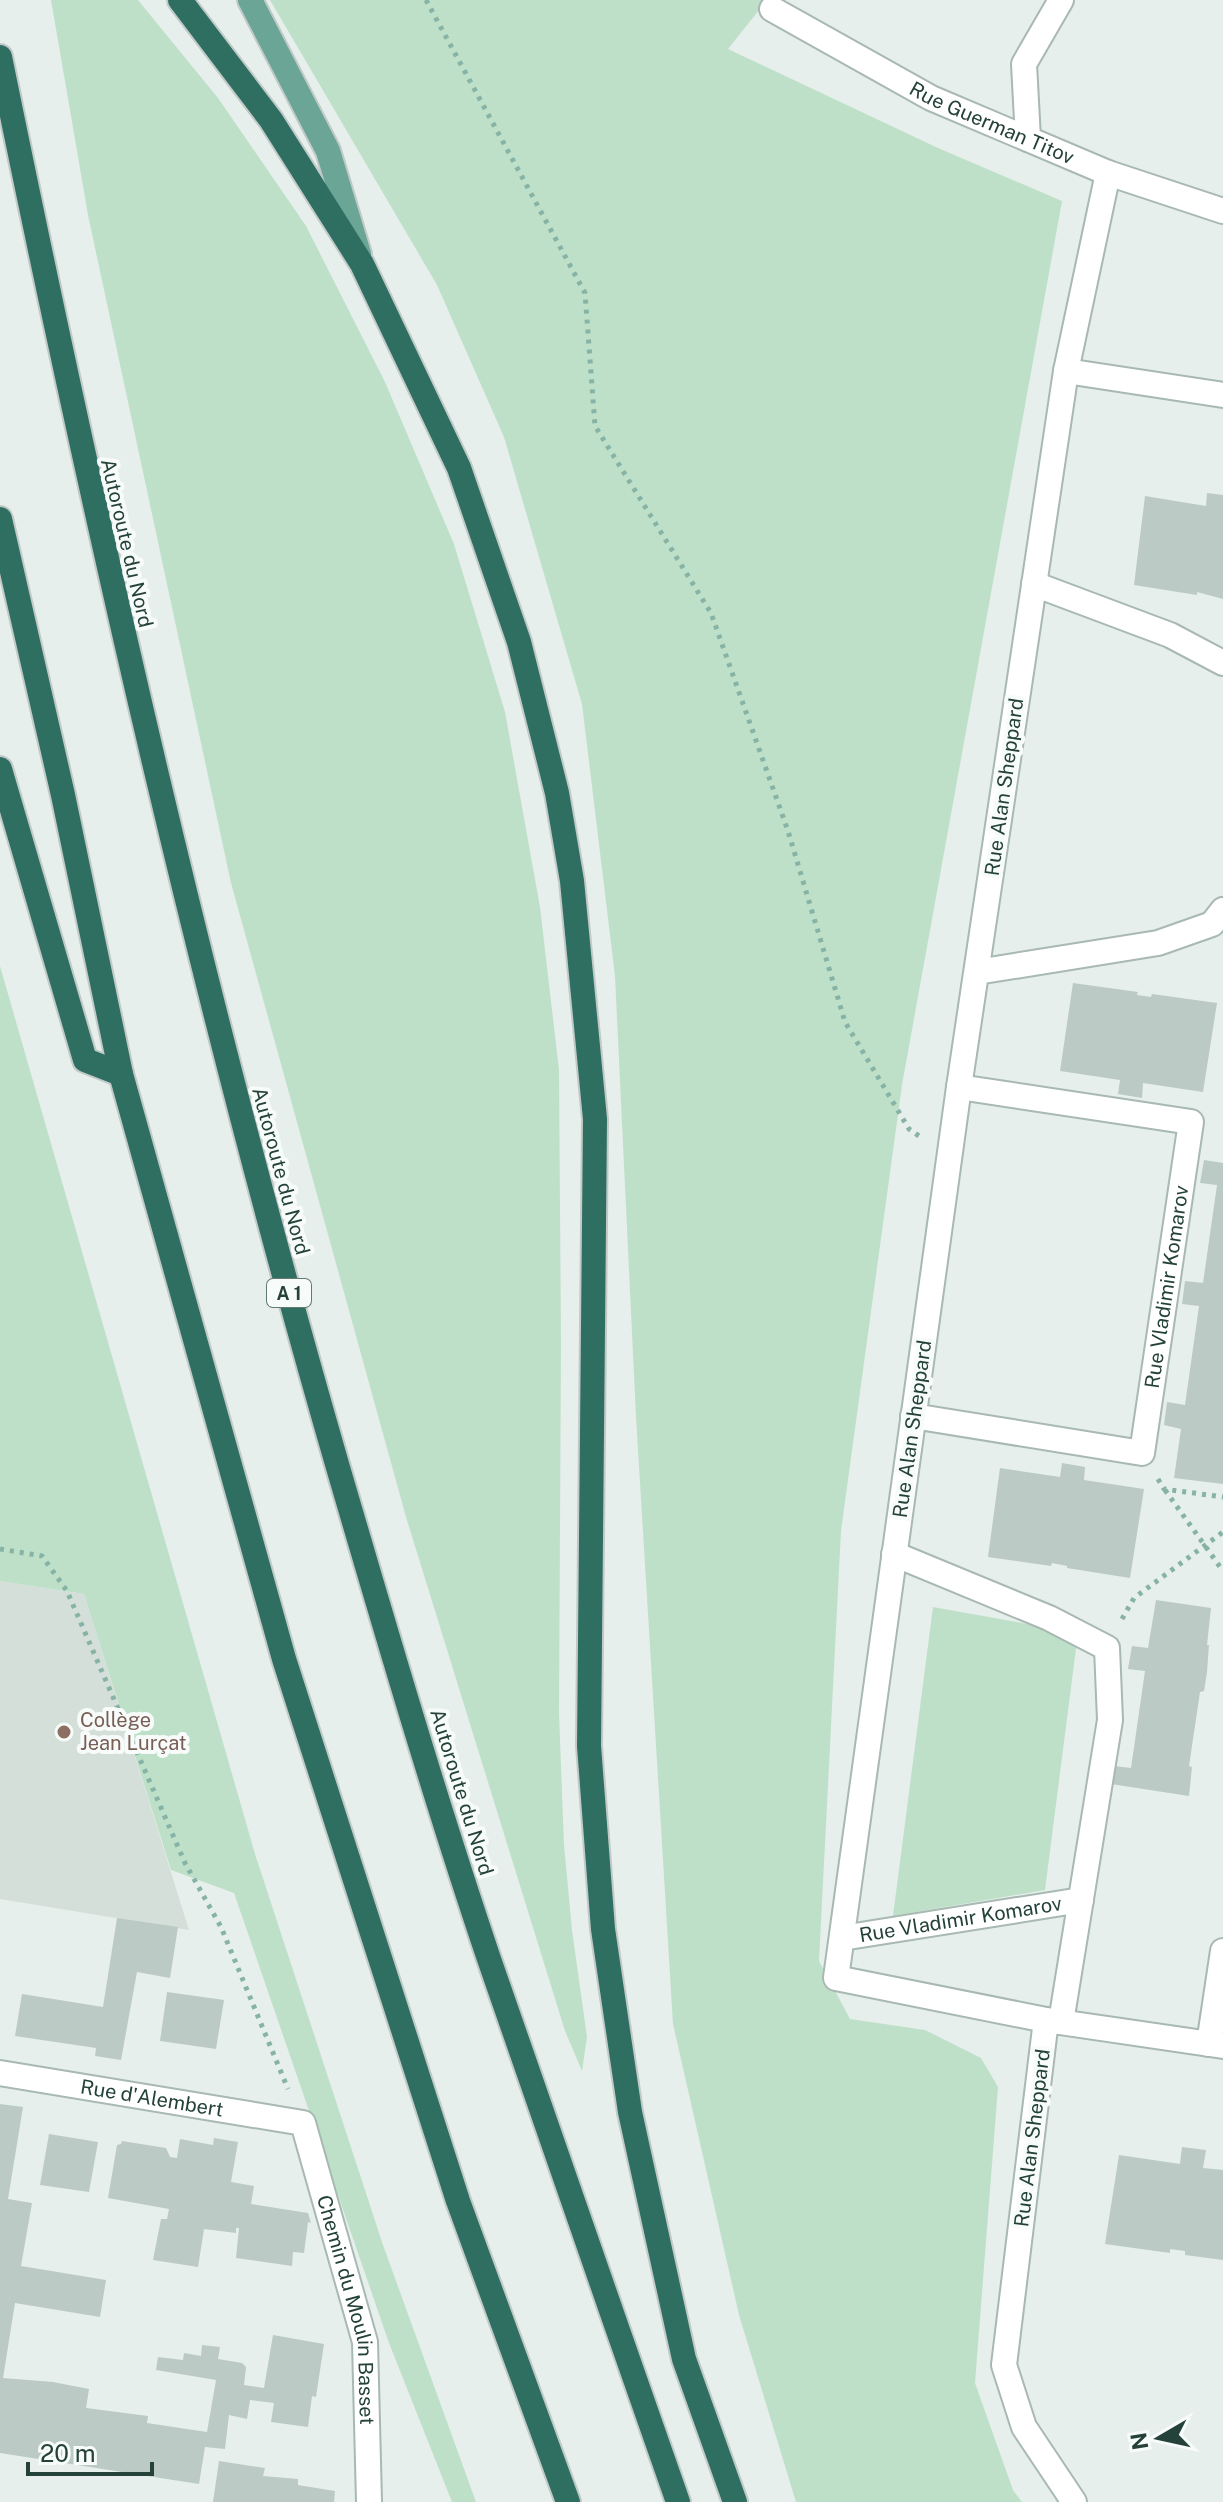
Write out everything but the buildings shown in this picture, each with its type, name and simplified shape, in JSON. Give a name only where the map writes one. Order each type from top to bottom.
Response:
[{"type":"highway","points":[[180,0],[271,120],[362,264],[459,468],[519,642],[557,793],[570,867],[595,1119],[589,1746],[603,1929],[630,2112],[684,2359],[735,2502]]},
{"type":"highway","name":"Autoroute du Nord","points":[[0,57],[133,679],[262,1197],[340,1474],[487,1953],[678,2502]]},
{"type":"highway","points":[[0,519],[63,795],[121,1074],[284,1659],[458,2201],[568,2502]]},
{"type":"highway","points":[[0,769],[85,1060],[121,1074]]},
{"type":"main road","points":[[250,0],[328,151],[362,264]]},
{"type":"street","points":[[1028,139],[1024,64],[1061,0]]},
{"type":"street","name":"Rue Guerman Titov","points":[[772,9],[931,98],[1108,173],[1223,211]]},
{"type":"street","name":"Rue Alan Sheppard","points":[[1074,2502],[1024,2427],[1004,2365],[1054,2021],[836,1978],[959,1087],[1066,371],[1108,173]]},
{"type":"street","points":[[1066,371],[1223,395]]},
{"type":"street","points":[[1034,584],[1170,635],[1223,663]]},
{"type":"street","points":[[977,972],[1158,943],[1212,924],[1223,910]]},
{"type":"street","name":"Rue Vladimir Komarov","points":[[959,1087],[1191,1122],[1142,1453]]},
{"type":"street","points":[[913,1416],[1142,1453]]},
{"type":"street","points":[[894,1554],[1049,1618],[1107,1648]]},
{"type":"street","name":"Rue Vladimir Komarov","points":[[1054,2021],[1081,1900],[1110,1720],[1107,1648]]},
{"type":"street","name":"Rue Vladimir Komarov","points":[[842,1938],[1081,1900]]},
{"type":"street","points":[[1054,2021],[1216,2045],[1223,1951]]},
{"type":"street","name":"Rue d'Alembert","points":[[0,2073],[303,2123]]},
{"type":"street","name":"Chemin du Moulin Basset","points":[[303,2123],[365,2342],[369,2502]]},
{"type":"path","points":[[426,0],[585,293],[595,426],[711,613],[788,831],[845,1022],[909,1129],[951,1155]]},
{"type":"path","points":[[1142,1453],[1223,1571]]},
{"type":"path","points":[[1164,1489],[1223,1497]]},
{"type":"path","points":[[1107,1648],[1134,1598],[1223,1532]]},
{"type":"path","points":[[0,1549],[42,1556],[67,1591],[185,1863],[221,1927],[303,2123]]},
{"type":"shaded area","name":"Collège Jean Lurçat","points":[[0,1581],[84,1594],[189,1930],[0,1899]]},
{"type":"green space","points":[[51,0],[138,0],[218,98],[306,226],[385,382],[454,544],[505,712],[540,907],[559,1070],[559,1713],[564,1845],[587,2037],[582,2071],[565,2031],[406,1517],[231,883],[88,215]]},
{"type":"green space","points":[[270,0],[767,0],[728,49],[938,148],[1062,201],[902,1085],[841,1531],[819,1961],[850,2019],[925,2030],[981,2058],[998,2087],[975,2383],[1013,2490],[1022,2502],[796,2502],[739,2315],[673,2024],[636,1417],[615,976],[582,704],[504,437],[437,285]]},
{"type":"green space","points":[[0,966],[255,1854],[383,2245],[476,2502],[452,2502],[389,2343],[234,1893],[171,1870],[84,1594],[0,1581]]},
{"type":"green space","points":[[933,1607],[1078,1633],[1045,1890],[893,1916]]},
{"type":"place","name":"Collège Jean Lurçat","points":[[64,1732]]}]
